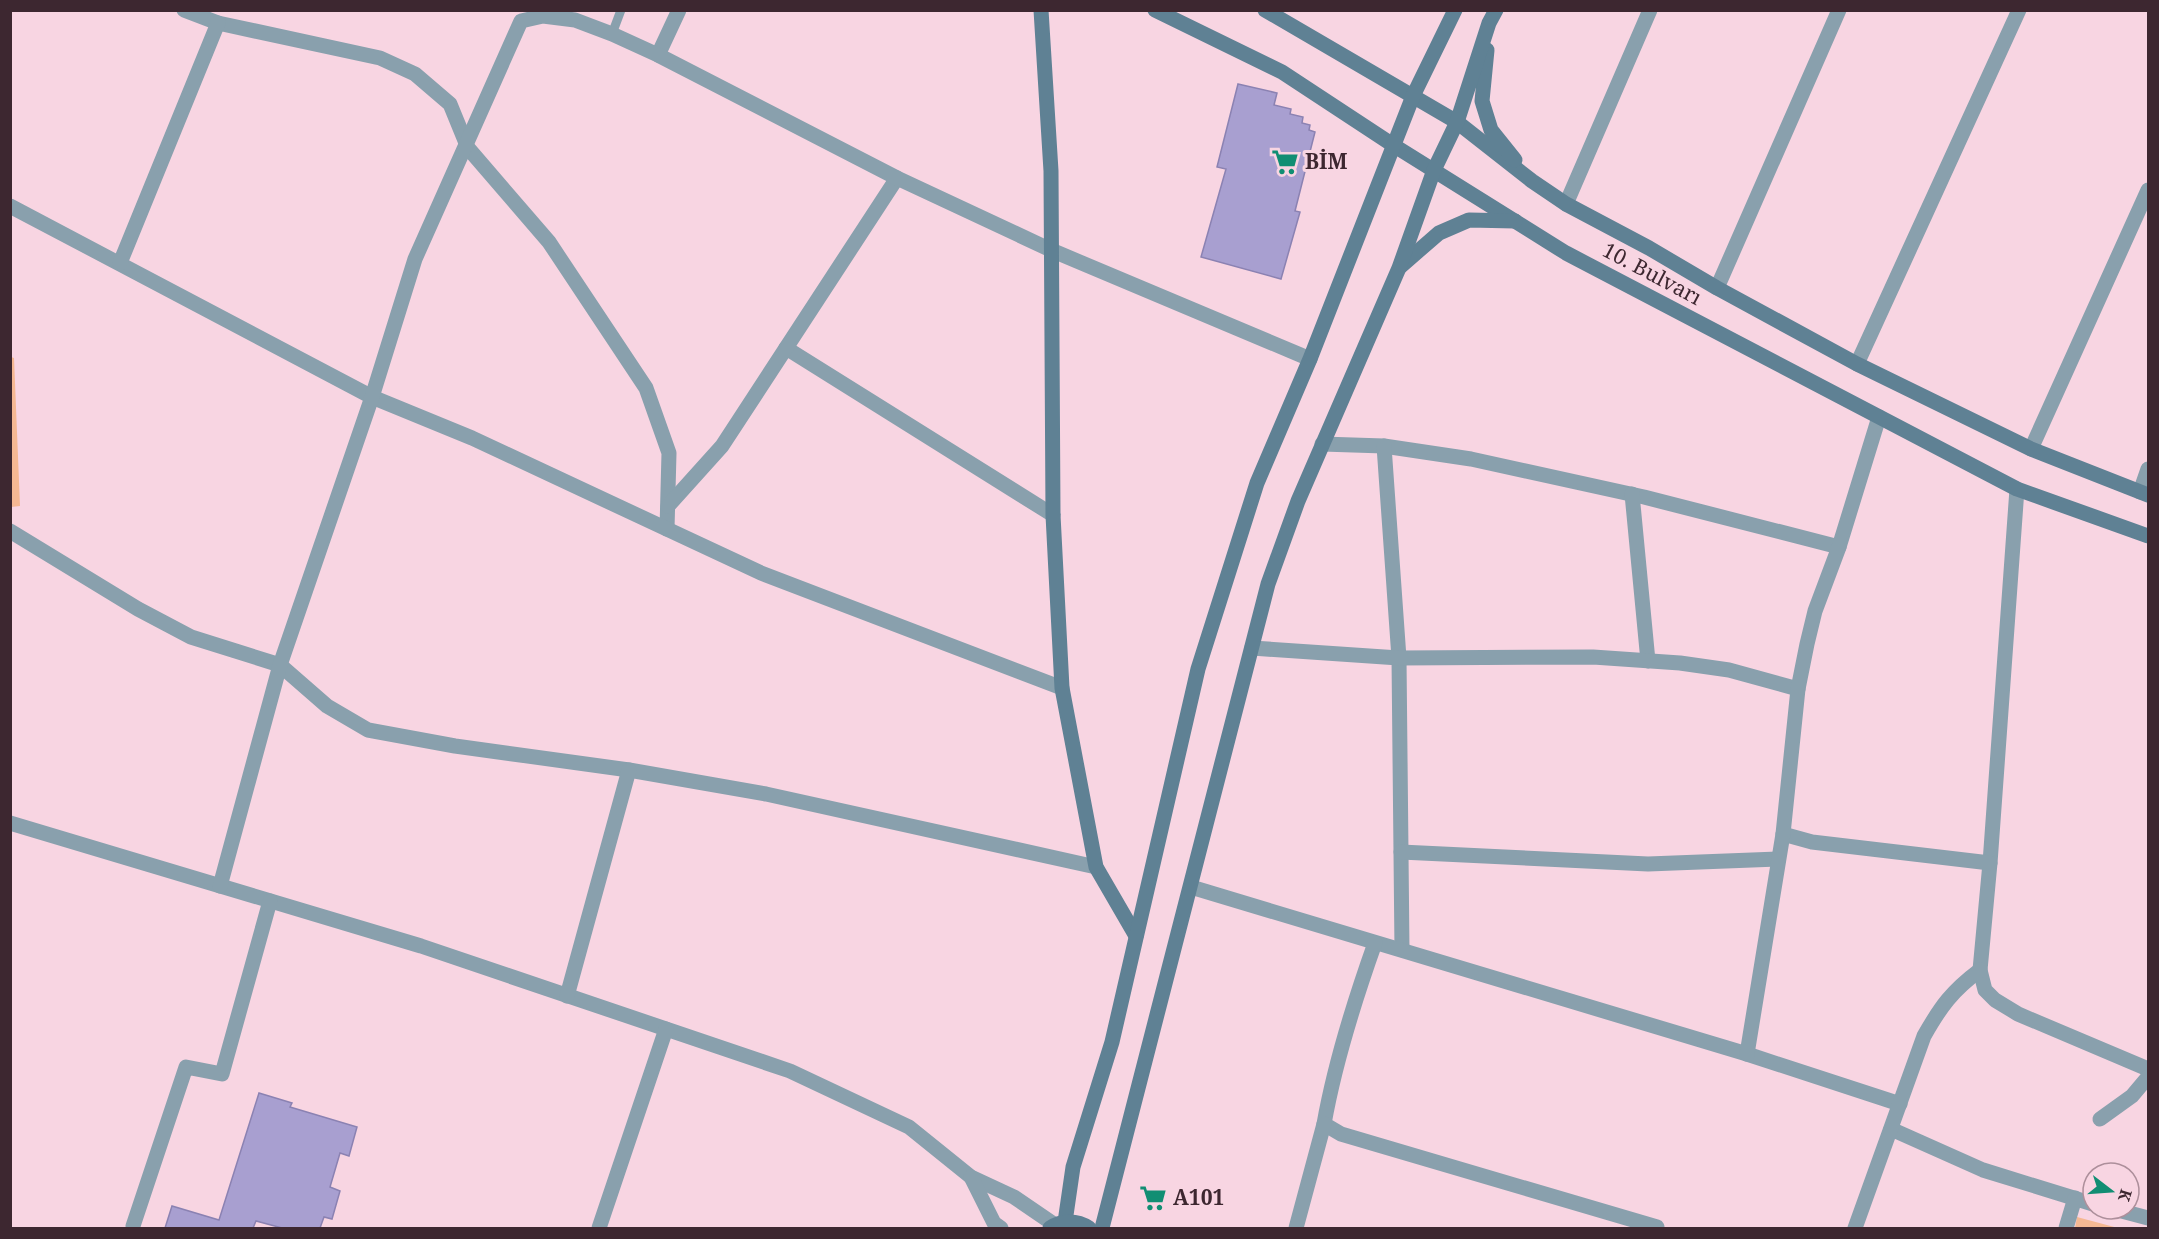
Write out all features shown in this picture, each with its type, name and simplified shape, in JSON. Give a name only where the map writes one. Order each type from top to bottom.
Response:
[{"type":"main road","points":[[1041,10],[1051,171],[1053,515],[1062,688],[1096,867],[1136,936]]},
{"type":"main road","name":"10. Bulvarı","points":[[1155,10],[1282,72],[1393,145],[1566,253],[2017,489],[2148,536]]},
{"type":"main road","points":[[1089,1228],[1075,1222],[1056,1225],[1112,1042],[1198,669],[1257,483],[1310,359],[1413,96],[1455,10]]},
{"type":"main road","name":"10. Bulvarı","points":[[1271,12],[1457,122],[1532,181],[1566,204],[1649,248],[1717,288],[1857,364],[2031,449],[2144,493]]},
{"type":"main road","points":[[1102,1228],[1268,584],[1298,501],[1399,268],[1434,170],[1457,122],[1492,17]]},
{"type":"main road","points":[[1492,17],[1482,100],[1491,130],[1532,181]]},
{"type":"main road","points":[[1399,268],[1439,233],[1468,220],[1515,221]]},
{"type":"street","points":[[184,10],[218,23],[380,58],[416,74],[450,104],[466,144],[549,242],[646,388],[669,453],[667,529]]},
{"type":"street","points":[[658,55],[679,10]]},
{"type":"street","points":[[1566,204],[1650,10]]},
{"type":"street","points":[[1717,288],[1839,10]]},
{"type":"street","points":[[1857,364],[2019,10]]},
{"type":"street","points":[[220,886],[280,665],[372,397],[415,259],[521,21],[543,16],[575,20],[612,34],[658,55],[897,178],[1051,250],[1310,359]]},
{"type":"street","points":[[120,263],[218,23]]},
{"type":"street","points":[[668,506],[722,446],[897,178]]},
{"type":"street","points":[[2031,449],[2148,190]]},
{"type":"street","points":[[10,206],[372,397],[472,438],[761,573],[1062,688]]},
{"type":"street","points":[[786,348],[1053,515]]},
{"type":"street","points":[[1747,1054],[1783,834],[1798,689],[1815,611],[1839,547],[1880,417]]},
{"type":"street","points":[[1322,444],[1384,446],[1471,459],[1632,494],[1839,547]]},
{"type":"street","points":[[1384,446],[1399,658],[1402,951]]},
{"type":"street","points":[[2144,493],[2148,469]]},
{"type":"street","points":[[2017,489],[1980,970],[1984,990],[1995,1000],[2018,1014],[2148,1069]]},
{"type":"street","points":[[1632,494],[1648,661]]},
{"type":"street","points":[[10,531],[138,609],[191,636],[280,665],[327,706],[368,730],[455,746],[629,770],[766,794],[1096,867]]},
{"type":"street","points":[[1252,648],[1399,658],[1593,657],[1680,663],[1729,670],[1798,689]]},
{"type":"street","points":[[567,996],[629,770]]},
{"type":"street","points":[[10,823],[421,946],[790,1071],[909,1127],[971,1177],[1014,1197],[1056,1225]]},
{"type":"street","points":[[1783,834],[1812,842],[1990,863]]},
{"type":"street","points":[[1401,852],[1648,864],[1778,859]]},
{"type":"street","points":[[1191,887],[1747,1054],[1900,1104]]},
{"type":"street","points":[[133,1226],[186,1067],[222,1074],[270,900]]},
{"type":"street","points":[[1296,1228],[1324,1124],[1339,1055],[1375,942]]},
{"type":"street","points":[[1855,1228],[1924,1036],[1939,1009],[1955,989],[1980,970]]},
{"type":"street","points":[[599,1228],[666,1029]]},
{"type":"street","points":[[2100,1119],[2132,1096],[2148,1077]]},
{"type":"street","points":[[1324,1124],[1341,1134],[1658,1227]]},
{"type":"street","points":[[1891,1128],[1983,1170],[2081,1200]]},
{"type":"street","points":[[971,1177],[994,1223],[1001,1228]]},
{"type":"street","points":[[2066,1228],[2075,1198]]},
{"type":"lane","points":[[612,34],[621,10]]},
{"type":"shaded area","points":[[11,357],[14,358],[20,506],[11,507]]},
{"type":"shaded area","points":[[2077,1217],[2081,1218],[2081,1221],[2092,1221],[2118,1228],[2075,1228]]},
{"type":"building","points":[[1238,84],[1277,93],[1274,105],[1291,109],[1290,114],[1303,117],[1302,123],[1310,125],[1309,130],[1315,132],[1295,211],[1300,212],[1281,279],[1201,257],[1226,169],[1217,167]]},
{"type":"building","points":[[259,1093],[292,1103],[290,1107],[357,1127],[349,1156],[340,1153],[330,1187],[340,1191],[332,1219],[324,1217],[320,1228],[282,1228],[256,1221],[253,1228],[165,1228],[172,1206],[219,1220]]},
{"type":"place","name":"BİM","points":[[1285,162]]},
{"type":"place","name":"A101","points":[[1153,1198]]}]
